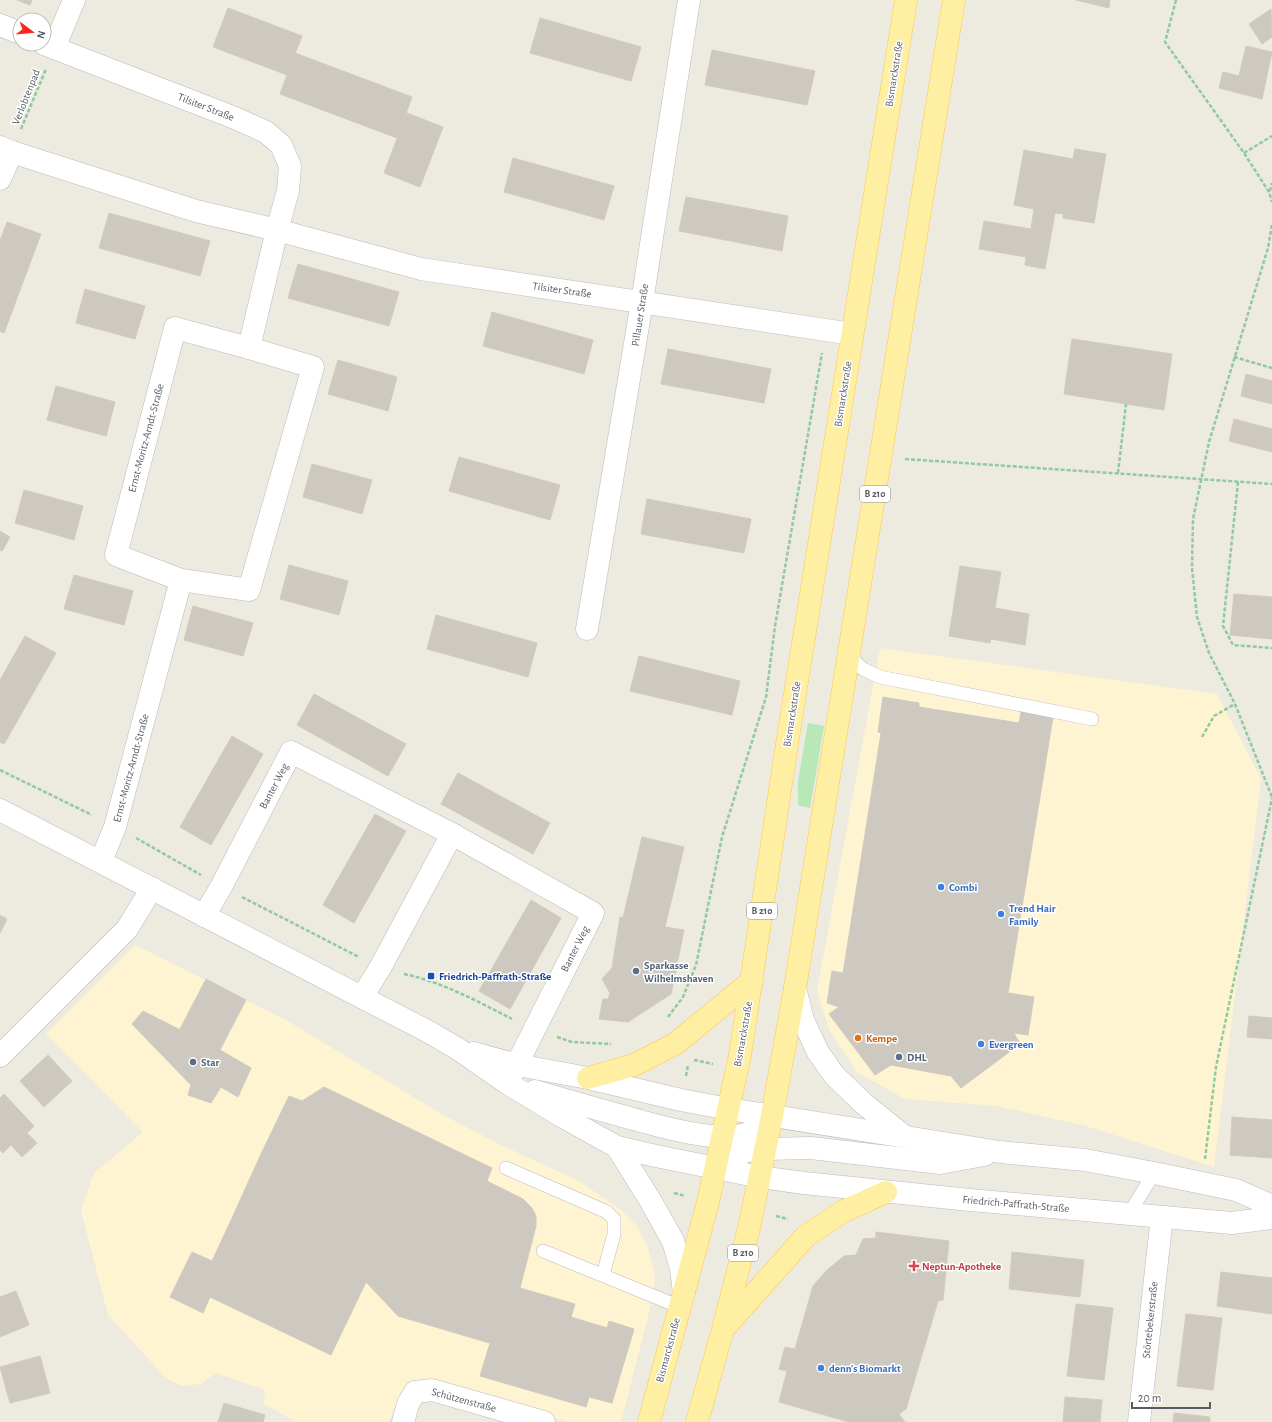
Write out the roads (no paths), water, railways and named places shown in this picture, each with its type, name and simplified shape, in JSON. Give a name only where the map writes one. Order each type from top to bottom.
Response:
[{"type":"main road","name":"Bismarckstraße","points":[[649,1422],[716,1168],[740,1055],[787,744],[906,0]]},
{"type":"main road","name":"B 210","points":[[697,1422],[749,1228],[772,1116],[795,988],[954,0]]},
{"type":"main road","points":[[588,1078],[634,1065],[675,1044],[752,981]]},
{"type":"main road","points":[[723,1329],[806,1236],[844,1211],[886,1192]]},
{"type":"street","points":[[52,40],[74,0]]},
{"type":"street","name":"Pillauer Straße","points":[[587,629],[642,302],[689,0]]},
{"type":"street","points":[[0,24],[12,29]]},
{"type":"street","name":"Tilsiter Straße","points":[[52,47],[266,132],[281,144],[290,166],[288,191],[277,230]]},
{"type":"street","points":[[0,179],[6,149]]},
{"type":"street","name":"Tilsiter Straße","points":[[6,149],[196,211],[277,230],[421,269],[852,334]]},
{"type":"street","points":[[249,348],[277,230]]},
{"type":"street","name":"Ernst-Moritz-Arndt-Straße","points":[[175,328],[249,348],[313,367],[249,590],[181,580],[116,554],[175,328]]},
{"type":"street","name":"Ernst-Moritz-Arndt-Straße","points":[[101,861],[116,826],[181,580]]},
{"type":"street","name":"Banter Weg","points":[[204,916],[221,887],[292,752],[452,834],[593,913],[512,1074]]},
{"type":"street","points":[[0,810],[410,1022],[458,1049],[512,1074],[599,1110],[675,1130],[723,1136],[736,1136],[749,1133],[760,1127],[772,1116]]},
{"type":"street","points":[[362,998],[380,968],[452,834]]},
{"type":"street","points":[[0,1056],[127,929],[152,888]]},
{"type":"street","points":[[795,988],[803,1020],[818,1052],[834,1075],[863,1103],[906,1138]]},
{"type":"street","points":[[512,1074],[588,1078],[681,1100],[729,1109],[1000,1152],[1085,1160],[1236,1190],[1272,1206]]},
{"type":"street","points":[[512,1074],[563,1117],[617,1146],[656,1156],[760,1177]]},
{"type":"street","points":[[617,1146],[673,1241],[681,1268],[682,1300]]},
{"type":"street","points":[[716,1168],[730,1158],[741,1153],[765,1149],[811,1148],[940,1163],[1000,1152]]},
{"type":"street","name":"Friedrich-Paffrath-Straße","points":[[760,1177],[804,1184],[886,1192],[1232,1223],[1272,1218]]},
{"type":"street","name":"Störtebekerstraße","points":[[1139,1422],[1162,1217]]},
{"type":"street","name":"Schützenstraße","points":[[403,1422],[408,1404],[415,1392],[432,1390],[544,1422]]},
{"type":"lane","points":[[849,656],[863,669],[880,677],[1092,719]]},
{"type":"lane","points":[[506,1168],[607,1212],[614,1219],[614,1234],[603,1275]]},
{"type":"lane","points":[[1129,1214],[1154,1173]]},
{"type":"lane","points":[[543,1251],[603,1275],[682,1300]]},
{"type":"place","name":"Combi","points":[[941,887]]},
{"type":"place","name":"Trend Hair Family","points":[[1001,914]]},
{"type":"place","name":"Sparkasse Wilhelmshaven","points":[[636,971]]},
{"type":"place","name":"Friedrich-Paffrath-Straße","points":[[431,976]]},
{"type":"place","name":"Kempe","points":[[858,1038]]},
{"type":"place","name":"Evergreen","points":[[981,1044]]},
{"type":"place","name":"DHL","points":[[899,1057]]},
{"type":"place","name":"Star","points":[[193,1062]]},
{"type":"place","name":"Neptun-Apotheke","points":[[914,1266]]},
{"type":"place","name":"denn's Biomarkt","points":[[821,1368]]}]
